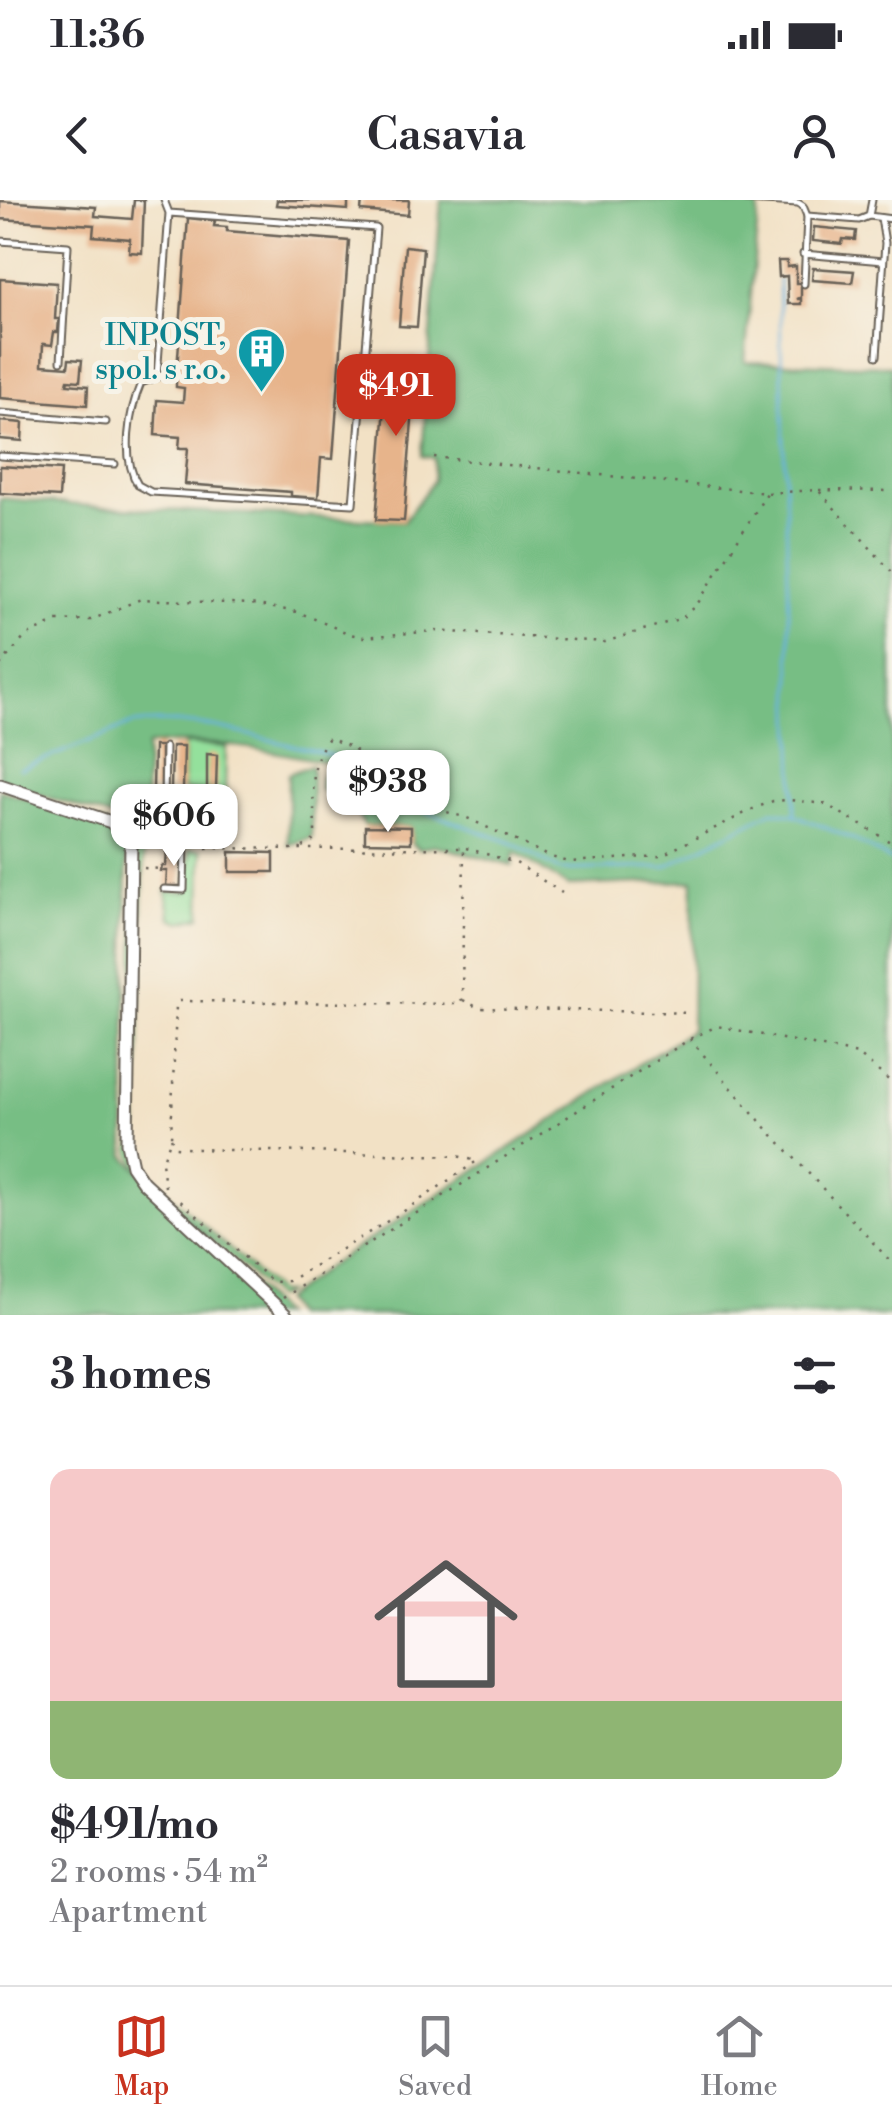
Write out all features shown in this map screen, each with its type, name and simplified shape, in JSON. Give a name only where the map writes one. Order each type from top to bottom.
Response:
[{"type":"street","points":[[0,785],[111,822],[131,842],[127,1148],[132,1166],[144,1182],[286,1315]]},
{"type":"lane","points":[[164,200],[169,213],[157,377],[141,383],[132,412],[128,460],[131,474],[138,485],[151,492],[354,504],[376,228],[169,213]]},
{"type":"lane","points":[[745,200],[802,202],[806,216],[804,284]]},
{"type":"lane","points":[[869,216],[872,200]]},
{"type":"lane","points":[[806,216],[892,219]]},
{"type":"lane","points":[[877,356],[885,243],[881,218]]},
{"type":"lane","points":[[0,240],[68,246],[61,362]]},
{"type":"lane","points":[[803,254],[883,261]]},
{"type":"lane","points":[[0,413],[106,422]]},
{"type":"lane","points":[[0,456],[114,464]]},
{"type":"lane","points":[[131,842],[197,842],[197,804],[164,803],[165,747]]},
{"type":"lane","points":[[164,889],[184,890],[185,842]]},
{"type":"path","points":[[434,457],[768,492],[892,491]]},
{"type":"path","points":[[818,490],[892,572]]},
{"type":"path","points":[[0,665],[26,636],[57,621],[91,620],[141,599],[251,604],[298,612],[364,637],[434,631],[605,642],[682,618],[698,604],[768,492]]},
{"type":"path","points":[[296,849],[313,840],[314,764],[329,738],[353,748],[403,799],[466,818],[569,862],[660,856],[753,809],[789,800],[825,804],[892,843]]},
{"type":"path","points":[[206,848],[464,848],[516,863],[562,893]]},
{"type":"path","points":[[164,1187],[162,1162],[170,1138],[176,1005],[180,1001],[459,1004],[464,848]]},
{"type":"path","points":[[144,868],[162,869]]},
{"type":"path","points":[[462,1000],[479,1008],[690,1013]]},
{"type":"path","points":[[276,1303],[716,1026],[858,1054],[892,1083]]},
{"type":"path","points":[[690,1039],[759,1120],[892,1263]]},
{"type":"path","points":[[170,1138],[175,1147],[195,1149],[457,1156],[477,1161],[289,1281],[273,1282],[177,1198]]},
{"type":"green space","points":[[441,200],[663,200],[759,206],[745,362],[892,366],[892,1315],[293,1315],[283,1300],[330,1265],[691,1030],[693,881],[568,886],[514,852],[512,866],[434,845],[419,849],[411,843],[411,827],[365,826],[351,805],[320,789],[329,763],[238,747],[190,743],[147,746],[144,830],[134,835],[113,818],[0,782],[0,498],[101,507],[404,521],[433,481],[434,458],[422,456]]},
{"type":"green space","points":[[184,744],[226,747],[225,795],[183,790]]},
{"type":"green space","points":[[312,765],[312,838],[288,845],[288,774]]},
{"type":"green space","points":[[0,790],[106,823],[127,844],[125,1156],[282,1315],[0,1315]]},
{"type":"green space","points":[[190,849],[202,850],[201,917],[181,922],[171,918],[166,891],[188,892]]},
{"type":"green space","points":[[144,851],[137,1151],[149,1176],[278,1293],[285,1293],[276,1298],[144,1178],[131,1153],[136,854]]},
{"type":"building","points":[[134,200],[144,200],[142,253],[129,252],[130,239],[93,236],[94,225],[0,219],[0,201],[96,207],[95,216],[132,219]]},
{"type":"building","points":[[277,200],[348,200],[348,210],[276,205]]},
{"type":"building","points":[[362,200],[409,200],[408,215],[361,211]]},
{"type":"building","points":[[188,218],[215,221],[214,226],[227,227],[227,231],[349,241],[333,459],[321,458],[318,498],[291,496],[291,492],[185,484],[188,448],[179,448],[180,437],[155,435],[157,400],[183,402],[184,388],[176,384]]},
{"type":"building","points":[[814,227],[856,231],[855,240],[843,239],[842,244],[813,241]]},
{"type":"building","points":[[405,246],[423,248],[417,327],[399,326]]},
{"type":"building","points":[[778,261],[787,261],[787,267],[796,266],[796,283],[801,283],[801,297],[797,299],[801,299],[801,304],[788,304],[787,276],[779,277]]},
{"type":"building","points":[[813,268],[854,271],[852,283],[812,280]]},
{"type":"building","points":[[0,279],[57,283],[58,332],[54,332],[52,345],[43,344],[42,365],[68,367],[69,359],[82,360],[80,381],[68,380],[67,384],[88,386],[87,405],[0,398]]},
{"type":"building","points":[[389,356],[417,358],[404,521],[376,520]]},
{"type":"building","points":[[0,421],[23,423],[22,441],[0,439]]},
{"type":"building","points":[[0,466],[61,470],[59,497],[0,493]]},
{"type":"building","points":[[154,746],[161,746],[161,790],[153,790]]},
{"type":"building","points":[[172,746],[184,746],[183,790],[171,790]]},
{"type":"building","points":[[207,754],[217,755],[216,790],[207,790]]},
{"type":"building","points":[[208,797],[216,797],[215,842],[207,842]]},
{"type":"building","points":[[178,809],[192,810],[192,830],[160,832],[160,817],[178,818]]},
{"type":"building","points":[[365,826],[411,827],[411,843],[365,842]]},
{"type":"building","points":[[167,851],[182,852],[181,886],[166,886],[167,871],[161,871],[166,866]]},
{"type":"building","points":[[230,852],[274,853],[274,872],[230,872]]},
{"type":"waterway","points":[[779,280],[795,814]]},
{"type":"waterway","points":[[20,769],[132,724],[191,724],[332,756],[388,798],[512,843],[560,870],[665,867],[772,811],[795,815],[855,840],[892,861]]},
{"type":"place","name":"INPOST, spol. s r.o.","points":[[261,394]]}]
